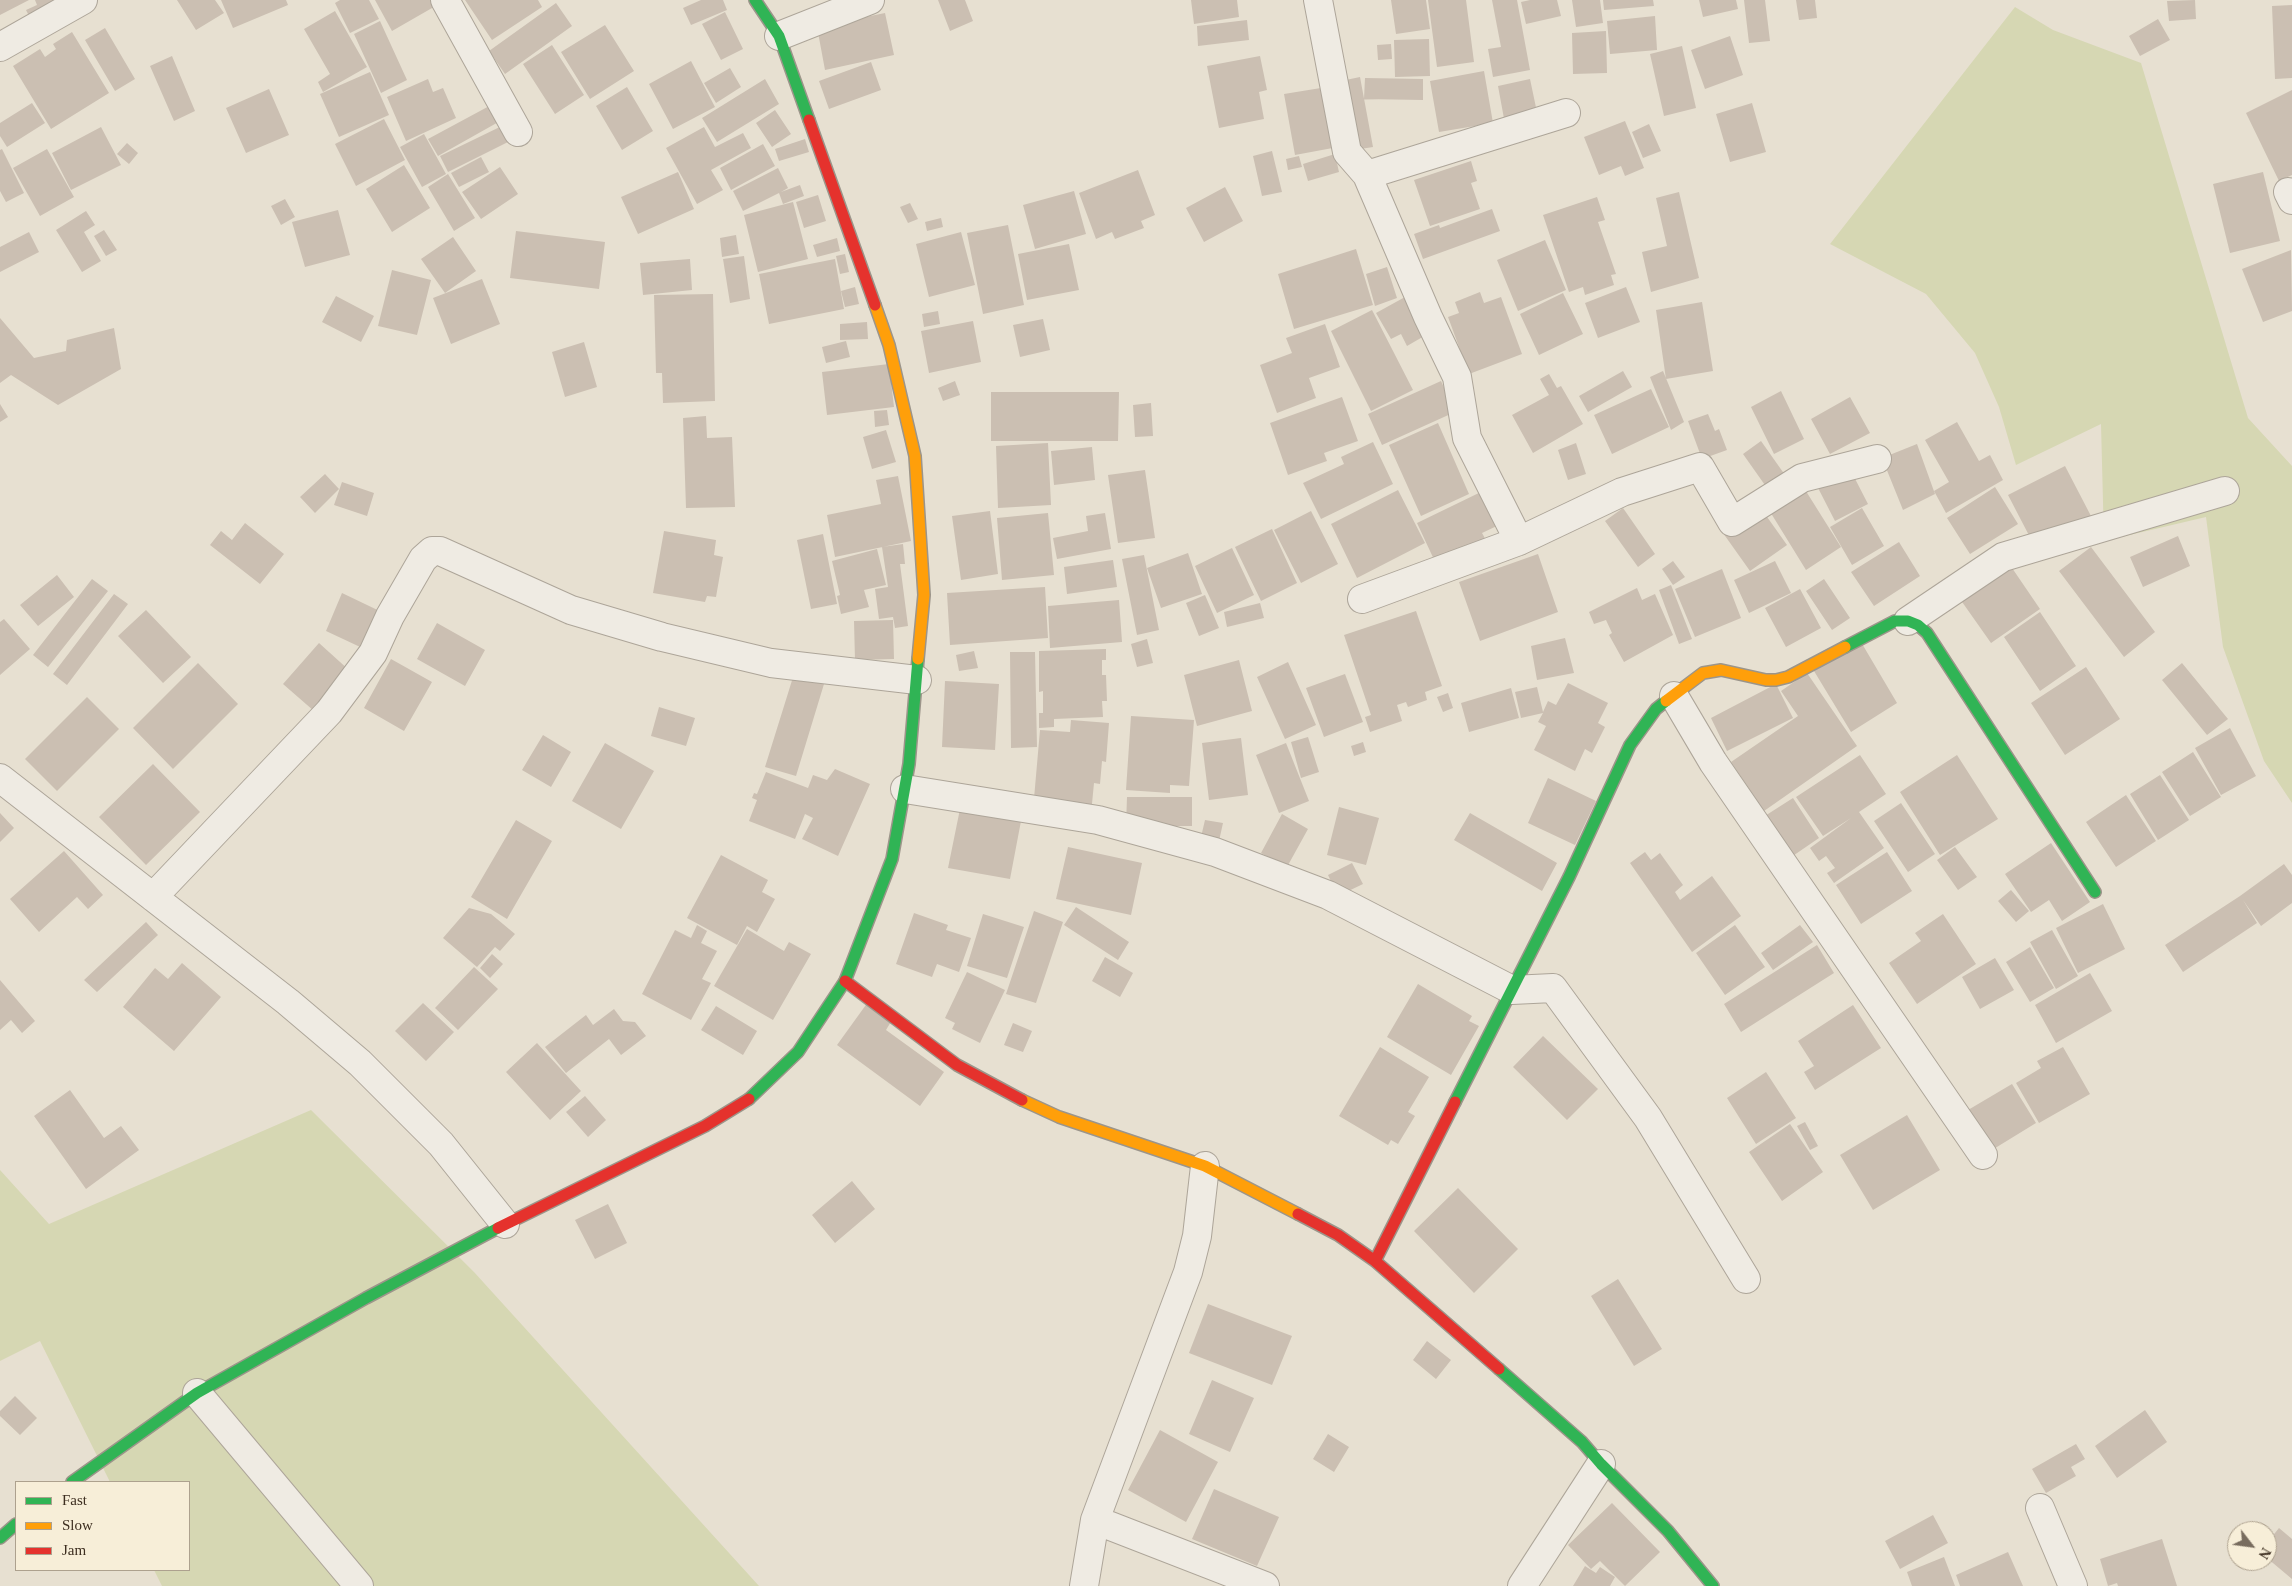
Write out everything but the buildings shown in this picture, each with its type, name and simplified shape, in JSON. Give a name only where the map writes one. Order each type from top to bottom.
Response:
[{"type":"street","points":[[0,47],[83,0]]},
{"type":"street","points":[[445,0],[518,132]]},
{"type":"street","points":[[73,1481],[197,1393],[366,1298],[505,1224],[705,1126],[754,1095],[798,1052],[845,981],[892,859],[909,764],[924,595],[915,456],[889,345],[779,36],[755,0]]},
{"type":"street","points":[[779,36],[870,0]]},
{"type":"street","points":[[1318,0],[1347,152],[1367,174],[1428,318],[1457,377],[1467,438],[1519,541]]},
{"type":"street","points":[[1367,174],[1566,113]]},
{"type":"street","points":[[1362,599],[1519,541],[1622,492],[1700,467],[1732,522],[1802,478],[1877,459]]},
{"type":"street","points":[[1375,1261],[1569,878],[1630,745],[1656,709],[1703,673],[1713,670],[1766,680],[1788,677],[1882,627],[1895,621],[1908,620],[2003,557],[2225,491]]},
{"type":"street","points":[[153,897],[329,712],[373,653],[390,616],[423,558],[432,552],[440,551],[571,610],[662,637],[771,663],[916,680]]},
{"type":"street","points":[[1908,620],[1918,625],[1927,634],[2094,892]]},
{"type":"street","points":[[1674,696],[1713,762],[1983,1155]]},
{"type":"street","points":[[0,778],[288,1002],[360,1063],[441,1144],[505,1224]]},
{"type":"street","points":[[904,789],[1098,820],[1215,852],[1328,894],[1512,990],[1553,988],[1648,1118],[1746,1279]]},
{"type":"street","points":[[845,981],[957,1065],[1008,1094],[1059,1117],[1205,1166],[1338,1235],[1375,1261],[1582,1442],[1601,1464],[1668,1531],[1713,1586]]},
{"type":"street","points":[[1084,1586],[1095,1520],[1188,1272],[1197,1236],[1205,1166]]},
{"type":"street","points":[[197,1393],[359,1586]]},
{"type":"street","points":[[1522,1586],[1601,1464]]},
{"type":"street","points":[[2040,1508],[2073,1586]]},
{"type":"street","points":[[1095,1520],[1264,1586]]},
{"type":"street","points":[[0,1538],[15,1525]]},
{"type":"green space","points":[[2015,7],[2053,30],[2141,63],[2248,418],[2292,466],[2292,803],[2264,761],[2223,647],[2206,517],[2104,541],[2101,424],[2016,465],[1999,407],[1975,353],[1926,294],[1830,244]]},
{"type":"green space","points":[[311,1110],[474,1272],[759,1586],[162,1586],[154,1571],[190,1571],[190,1481],[110,1481],[40,1341],[0,1361],[0,1170],[49,1224]]},
{"type":"traffic: fast","points":[[755,0],[779,36],[809,120]]},
{"type":"traffic: fast","points":[[1845,647],[1895,621],[1908,621],[1918,625],[1927,633],[2095,892]]},
{"type":"traffic: fast","points":[[749,1099],[798,1052],[845,981],[892,859],[909,764],[918,659]]},
{"type":"traffic: fast","points":[[1455,1102],[1569,877],[1630,745],[1656,709],[1666,701]]},
{"type":"traffic: fast","points":[[73,1481],[197,1393],[366,1298],[498,1228]]},
{"type":"traffic: fast","points":[[1499,1369],[1582,1442],[1601,1464],[1668,1531],[1713,1586]]},
{"type":"traffic: fast","points":[[0,1538],[15,1525]]},
{"type":"traffic: slow","points":[[875,305],[889,345],[915,456],[924,595],[918,659]]},
{"type":"traffic: slow","points":[[1666,701],[1703,673],[1721,670],[1766,680],[1776,680],[1788,677],[1845,647]]},
{"type":"traffic: slow","points":[[1022,1100],[1059,1117],[1205,1166],[1298,1214]]},
{"type":"traffic: jam","points":[[809,120],[875,305]]},
{"type":"traffic: jam","points":[[845,981],[957,1065],[1022,1100]]},
{"type":"traffic: jam","points":[[498,1228],[705,1126],[749,1099]]},
{"type":"traffic: jam","points":[[1375,1261],[1455,1102]]},
{"type":"traffic: jam","points":[[1298,1214],[1338,1235],[1375,1261],[1499,1369]]}]
